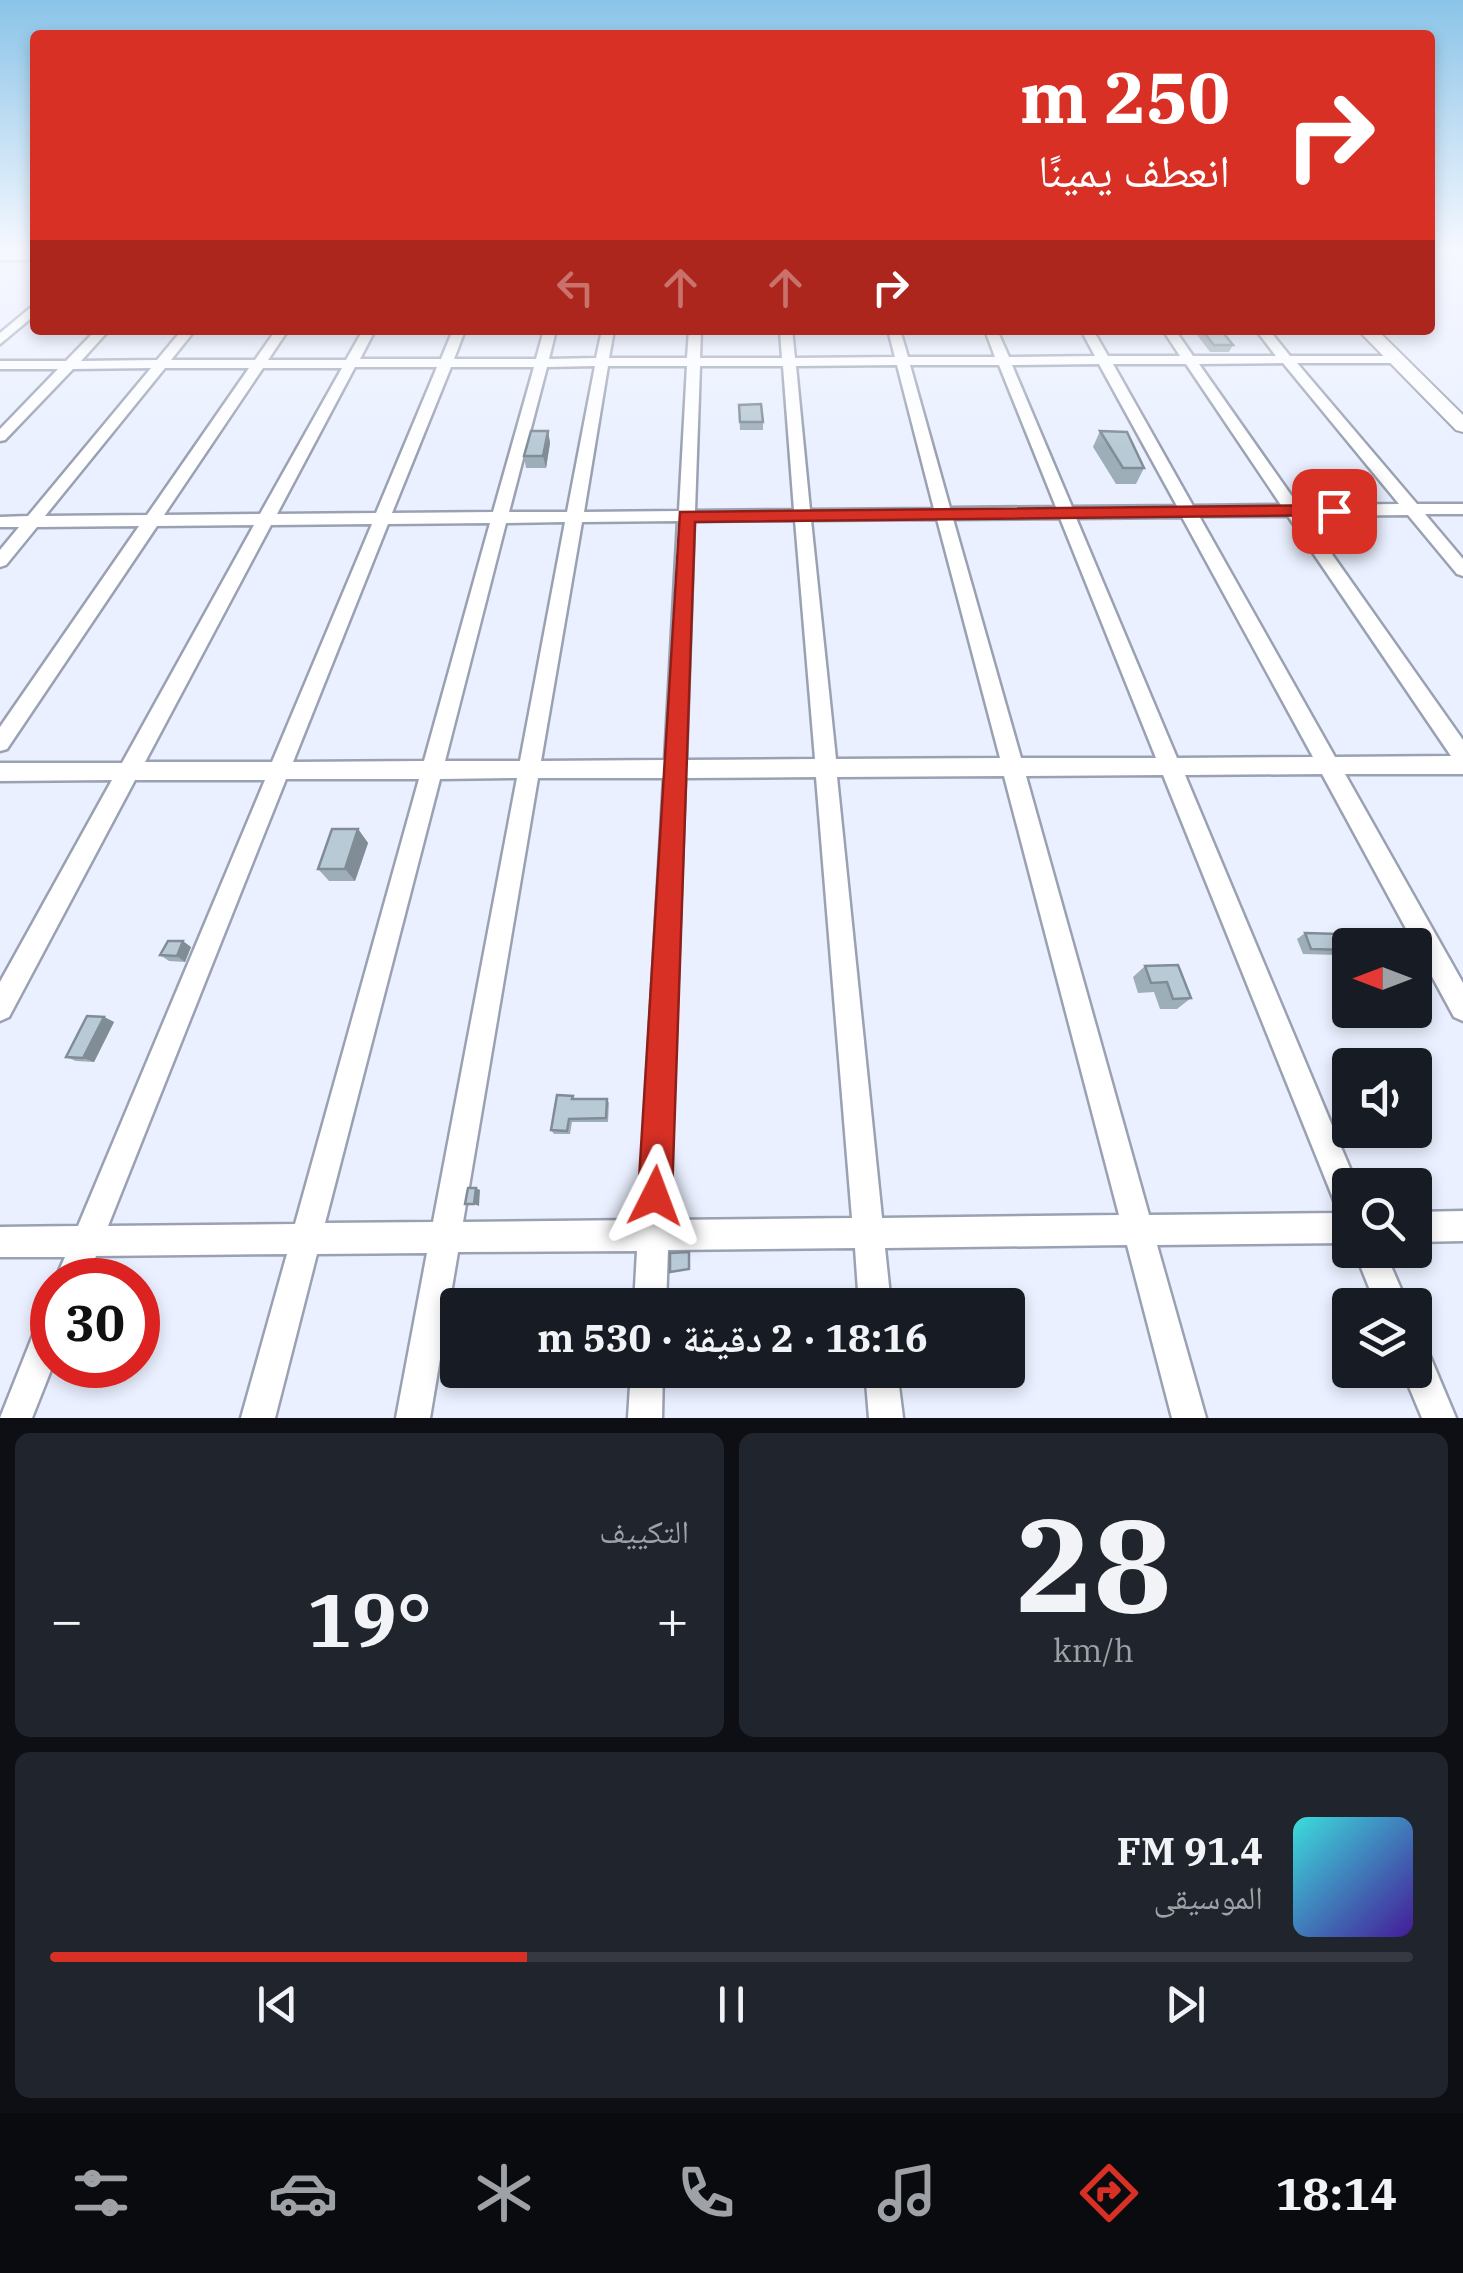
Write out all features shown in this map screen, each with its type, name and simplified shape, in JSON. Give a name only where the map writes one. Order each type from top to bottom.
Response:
[{"type":"street","points":[[0,340],[26,316]]},
{"type":"street","points":[[0,437],[98,335]]},
{"type":"street","points":[[0,562],[186,335]]},
{"type":"street","points":[[0,743],[279,335]]},
{"type":"street","points":[[0,1008],[367,335]]},
{"type":"street","points":[[80,1258],[457,335]]},
{"type":"street","points":[[258,1418],[549,335]]},
{"type":"street","points":[[413,1418],[607,335]]},
{"type":"street","points":[[651,1288],[694,335]]},
{"type":"street","points":[[786,335],[874,1288]]},
{"type":"street","points":[[895,335],[1188,1418]]},
{"type":"street","points":[[993,335],[1336,1168]]},
{"type":"street","points":[[1090,335],[1463,1008]]},
{"type":"street","points":[[1172,335],[1463,757]]},
{"type":"street","points":[[1266,335],[1463,570]]},
{"type":"street","points":[[1373,335],[1463,426]]},
{"type":"street","points":[[0,365],[1396,359]]},
{"type":"street","points":[[0,522],[1463,510]]},
{"type":"street","points":[[0,772],[1463,765]]},
{"type":"street","points":[[1432,1227],[1463,1226]]},
{"type":"street","points":[[0,1242],[1332,1228]]},
{"type":"street","points":[[15,1418],[30,1381]]},
{"type":"street","points":[[645,1418],[646,1388]]},
{"type":"street","points":[[883,1388],[886,1418]]},
{"type":"street","points":[[1426,1388],[1438,1418]]},
{"type":"building","points":[[1206,335],[1225,335],[1233,345],[1214,345]]},
{"type":"building","points":[[761,404],[763,422],[740,422],[739,405]]},
{"type":"building","points":[[531,431],[548,431],[543,456],[524,456]]},
{"type":"building","points":[[1100,431],[1127,432],[1144,468],[1123,468]]},
{"type":"building","points":[[332,829],[358,829],[345,869],[318,869]]},
{"type":"building","points":[[1305,933],[1332,934],[1332,950],[1311,949]]},
{"type":"building","points":[[168,941],[183,941],[177,956],[160,955]]},
{"type":"building","points":[[1178,965],[1191,998],[1173,999],[1167,982],[1151,983],[1145,966]]},
{"type":"building","points":[[87,1016],[104,1017],[83,1058],[66,1057]]},
{"type":"building","points":[[557,1095],[607,1099],[606,1118],[569,1119],[567,1131],[551,1130]]},
{"type":"building","points":[[468,1188],[476,1188],[474,1204],[465,1204]]},
{"type":"building","points":[[689,1252],[689,1269],[670,1272],[670,1253]]},
{"type":"route","points":[[655,1196],[686,516],[1334,511]]}]
